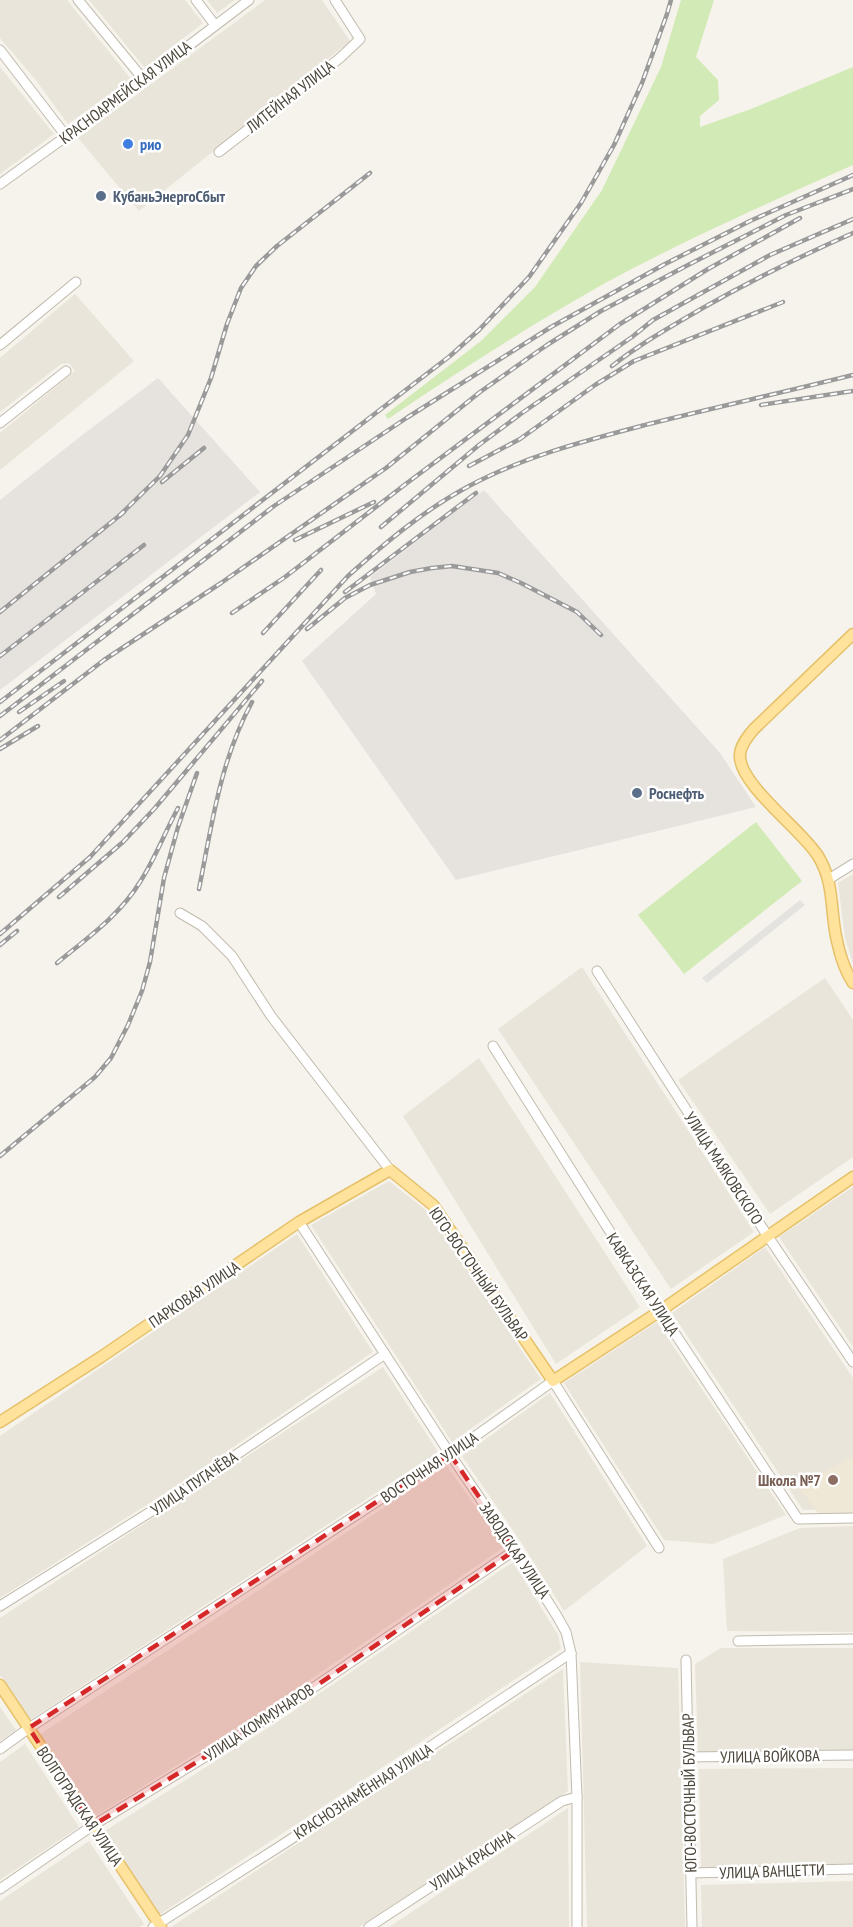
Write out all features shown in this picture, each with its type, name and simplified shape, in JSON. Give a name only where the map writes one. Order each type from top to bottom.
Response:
[{"type":"main road","points":[[853,634],[754,729],[745,740],[739,754],[749,780],[818,855],[829,879],[836,940],[847,974],[853,984]]},
{"type":"main road","name":"ПАРКОВАЯ УЛИЦА","points":[[0,1422],[111,1350],[299,1222],[390,1170]]},
{"type":"main road","name":"ЮГО-ВОСТОЧНЫЙ БУЛЬВАР","points":[[390,1170],[433,1205],[553,1381]]},
{"type":"main road","name":"ВОСТОЧНАЯ УЛИЦА","points":[[553,1381],[660,1311],[853,1177]]},
{"type":"main road","name":"ВОЛГОГРАДСКАЯ УЛИЦА","points":[[0,1685],[158,1926]]},
{"type":"street","points":[[78,0],[144,80]]},
{"type":"street","points":[[196,0],[215,25]]},
{"type":"street","name":"КРАСНОАРМЕЙСКАЯ УЛИЦА","points":[[0,184],[144,80],[249,0]]},
{"type":"street","name":"ЛИТЕЙНАЯ УЛИЦА","points":[[219,152],[360,39],[335,0]]},
{"type":"street","points":[[0,50],[66,136]]},
{"type":"street","points":[[0,345],[76,282]]},
{"type":"street","points":[[0,423],[66,371]]},
{"type":"street","points":[[829,879],[853,864]]},
{"type":"street","name":"ЮГО-ВОСТОЧНЫЙ БУЛЬВАР","points":[[180,913],[202,926],[232,956],[271,1016],[390,1170]]},
{"type":"street","name":"УЛИЦА МАЯКОВСКОГО","points":[[597,971],[767,1235],[853,1362]]},
{"type":"street","name":"КАВКАЗСКАЯ УЛИЦА","points":[[493,1046],[660,1311],[798,1519],[853,1518]]},
{"type":"street","name":"ЗАВОДСКАЯ УЛИЦА","points":[[299,1222],[515,1550],[566,1632],[571,1653],[577,1797],[577,1927]]},
{"type":"street","name":"УЛИЦА ПУГАЧЁВА","points":[[0,1606],[171,1499],[385,1354]]},
{"type":"street","name":"ЮГО-ВОСТОЧНЫЙ БУЛЬВАР","points":[[553,1381],[659,1548]]},
{"type":"street","name":"ВОСТОЧНАЯ УЛИЦА","points":[[0,1749],[450,1454],[553,1381]]},
{"type":"street","name":"УЛИЦА КОММУНАРОВ","points":[[0,1889],[92,1826],[272,1716],[515,1550]]},
{"type":"street","points":[[738,1641],[853,1640]]},
{"type":"street","name":"КРАСНОЗНАМЁННАЯ УЛИЦА","points":[[158,1926],[571,1653]]},
{"type":"street","name":"ЮГО-ВОСТОЧНЫЙ БУЛЬВАР","points":[[686,1659],[692,1927]]},
{"type":"street","name":"УЛИЦА ВОЙКОВА","points":[[688,1757],[853,1755]]},
{"type":"street","name":"УЛИЦА КРАСИНА","points":[[369,1927],[562,1801],[577,1797]]},
{"type":"street","name":"УЛИЦА ВАНЦЕТТИ","points":[[691,1874],[853,1869]]},
{"type":"highlighted area","points":[[450,1454],[515,1550],[272,1716],[92,1826],[29,1728]]},
{"type":"shaded area","points":[[0,0],[67,0],[131,79],[68,124],[35,79],[0,38]]},
{"type":"shaded area","points":[[89,0],[185,0],[203,23],[145,68]]},
{"type":"shaded area","points":[[207,0],[235,0],[217,13]]},
{"type":"shaded area","points":[[265,0],[322,0],[350,41],[139,211],[78,138]]},
{"type":"shaded area","points":[[0,67],[54,134],[0,174]]},
{"type":"shaded area","points":[[75,294],[134,361],[0,470],[0,433],[75,371],[69,363],[61,364],[0,412],[0,358]]},
{"type":"shaded area","points":[[158,378],[260,492],[0,690],[0,500]]},
{"type":"shaded area","points":[[484,490],[720,753],[756,807],[456,880],[302,661],[376,594],[370,577]]},
{"type":"shaded area","points":[[853,874],[853,964],[845,938],[838,883]]},
{"type":"shaded area","points":[[800,900],[805,905],[707,983],[702,978]]},
{"type":"shaded area","points":[[582,967],[754,1232],[671,1289],[498,1029]]},
{"type":"shaded area","points":[[825,978],[853,1020],[853,1157],[770,1214],[678,1080]]},
{"type":"shaded area","points":[[479,1058],[640,1307],[556,1364],[403,1116]]},
{"type":"shaded area","points":[[389,1181],[427,1211],[541,1379],[452,1442],[311,1225]]},
{"type":"shaded area","points":[[853,1187],[853,1347],[779,1237]]},
{"type":"shaded area","points":[[297,1234],[373,1352],[167,1492],[0,1598],[0,1436]]},
{"type":"shaded area","points":[[765,1247],[853,1378],[853,1509],[803,1510],[672,1313]]},
{"type":"shaded area","points":[[657,1322],[786,1515],[713,1544],[664,1540],[564,1383]]},
{"type":"shaded area","points":[[383,1367],[438,1452],[30,1720],[0,1675],[0,1618]]},
{"type":"shaded area","points":[[550,1393],[647,1546],[564,1611],[523,1545],[462,1456]]},
{"type":"shaded area","name":"Школа №7","points":[[853,1457],[853,1515],[820,1516],[804,1494],[799,1491],[827,1470]]},
{"type":"shaded area","points":[[447,1466],[504,1547],[267,1709],[94,1817],[39,1735]]},
{"type":"shaded area","points":[[853,1526],[853,1632],[727,1631],[723,1559],[800,1528]]},
{"type":"shaded area","points":[[513,1562],[558,1635],[561,1649],[159,1915],[103,1832],[276,1723]]},
{"type":"shaded area","points":[[721,1648],[853,1648],[853,1751],[698,1752],[695,1664]]},
{"type":"shaded area","points":[[580,1662],[678,1668],[685,1927],[587,1927]]},
{"type":"shaded area","points":[[563,1669],[568,1791],[359,1927],[171,1927]]},
{"type":"shaded area","points":[[0,1707],[16,1730],[0,1741]]},
{"type":"shaded area","points":[[25,1744],[79,1827],[0,1880],[0,1762]]},
{"type":"shaded area","points":[[853,1768],[853,1864],[701,1868],[699,1769]]},
{"type":"shaded area","points":[[568,1808],[569,1927],[389,1927]]},
{"type":"shaded area","points":[[89,1841],[144,1924],[140,1927],[0,1927],[0,1901]]},
{"type":"shaded area","points":[[853,1881],[853,1927],[702,1927],[701,1885]]},
{"type":"green space","points":[[681,0],[714,0],[696,57],[718,80],[719,100],[700,116],[700,127],[751,109],[853,67],[853,165],[698,236],[607,282],[496,348],[388,419],[385,415],[481,341],[535,287],[602,190],[661,67]]},
{"type":"green space","points":[[756,822],[802,881],[684,974],[638,915]]},
{"type":"railway","points":[[0,702],[450,356],[479,330],[529,277],[581,203],[614,145],[642,83],[671,0]]},
{"type":"railway","points":[[119,516],[160,476],[188,435],[211,378],[227,324],[241,288],[256,266],[277,246],[370,173]]},
{"type":"railway","points":[[0,716],[274,506],[408,417],[551,327],[665,264],[750,221],[853,175]]},
{"type":"railway","points":[[0,740],[104,660],[221,583],[386,468],[480,392],[547,345],[601,311],[786,215],[853,189]]},
{"type":"railway","points":[[232,613],[285,577],[620,324],[708,269],[800,218]]},
{"type":"railway","points":[[381,527],[479,445],[653,320],[770,255],[853,219]]},
{"type":"railway","points":[[612,366],[655,336],[719,299],[853,233]]},
{"type":"railway","points":[[469,466],[520,439],[595,385],[634,361],[783,302]]},
{"type":"railway","points":[[0,934],[90,857],[348,576],[391,539],[436,506],[490,475],[557,450],[649,424],[853,375]]},
{"type":"railway","points":[[761,405],[853,391]]},
{"type":"railway","points":[[162,482],[204,448]]},
{"type":"railway","points":[[345,592],[476,493]]},
{"type":"railway","points":[[295,540],[374,502]]},
{"type":"railway","points":[[0,612],[124,512]]},
{"type":"railway","points":[[0,656],[144,545]]},
{"type":"railway","points":[[307,629],[345,598],[370,585],[410,572],[452,566],[498,573],[521,583],[577,612],[601,635]]},
{"type":"railway","points":[[263,633],[321,570]]},
{"type":"railway","points":[[19,712],[64,681]]},
{"type":"railway","points":[[59,897],[123,842],[155,808],[262,681]]},
{"type":"railway","points":[[199,889],[218,793],[232,747],[252,702]]},
{"type":"railway","points":[[0,749],[38,726]]},
{"type":"railway","points":[[0,1156],[95,1077],[111,1058],[128,1025],[142,991],[150,962],[164,878],[178,827],[197,773]]},
{"type":"railway","points":[[57,963],[102,926],[132,894],[178,808]]},
{"type":"railway","points":[[0,945],[17,931]]},
{"type":"place","name":"рио","points":[[128,144]]},
{"type":"place","name":"КубаньЭнергоСбыт","points":[[101,196]]},
{"type":"place","name":"Роснефть","points":[[637,793]]},
{"type":"place","name":"Школа №7","points":[[833,1480]]}]
